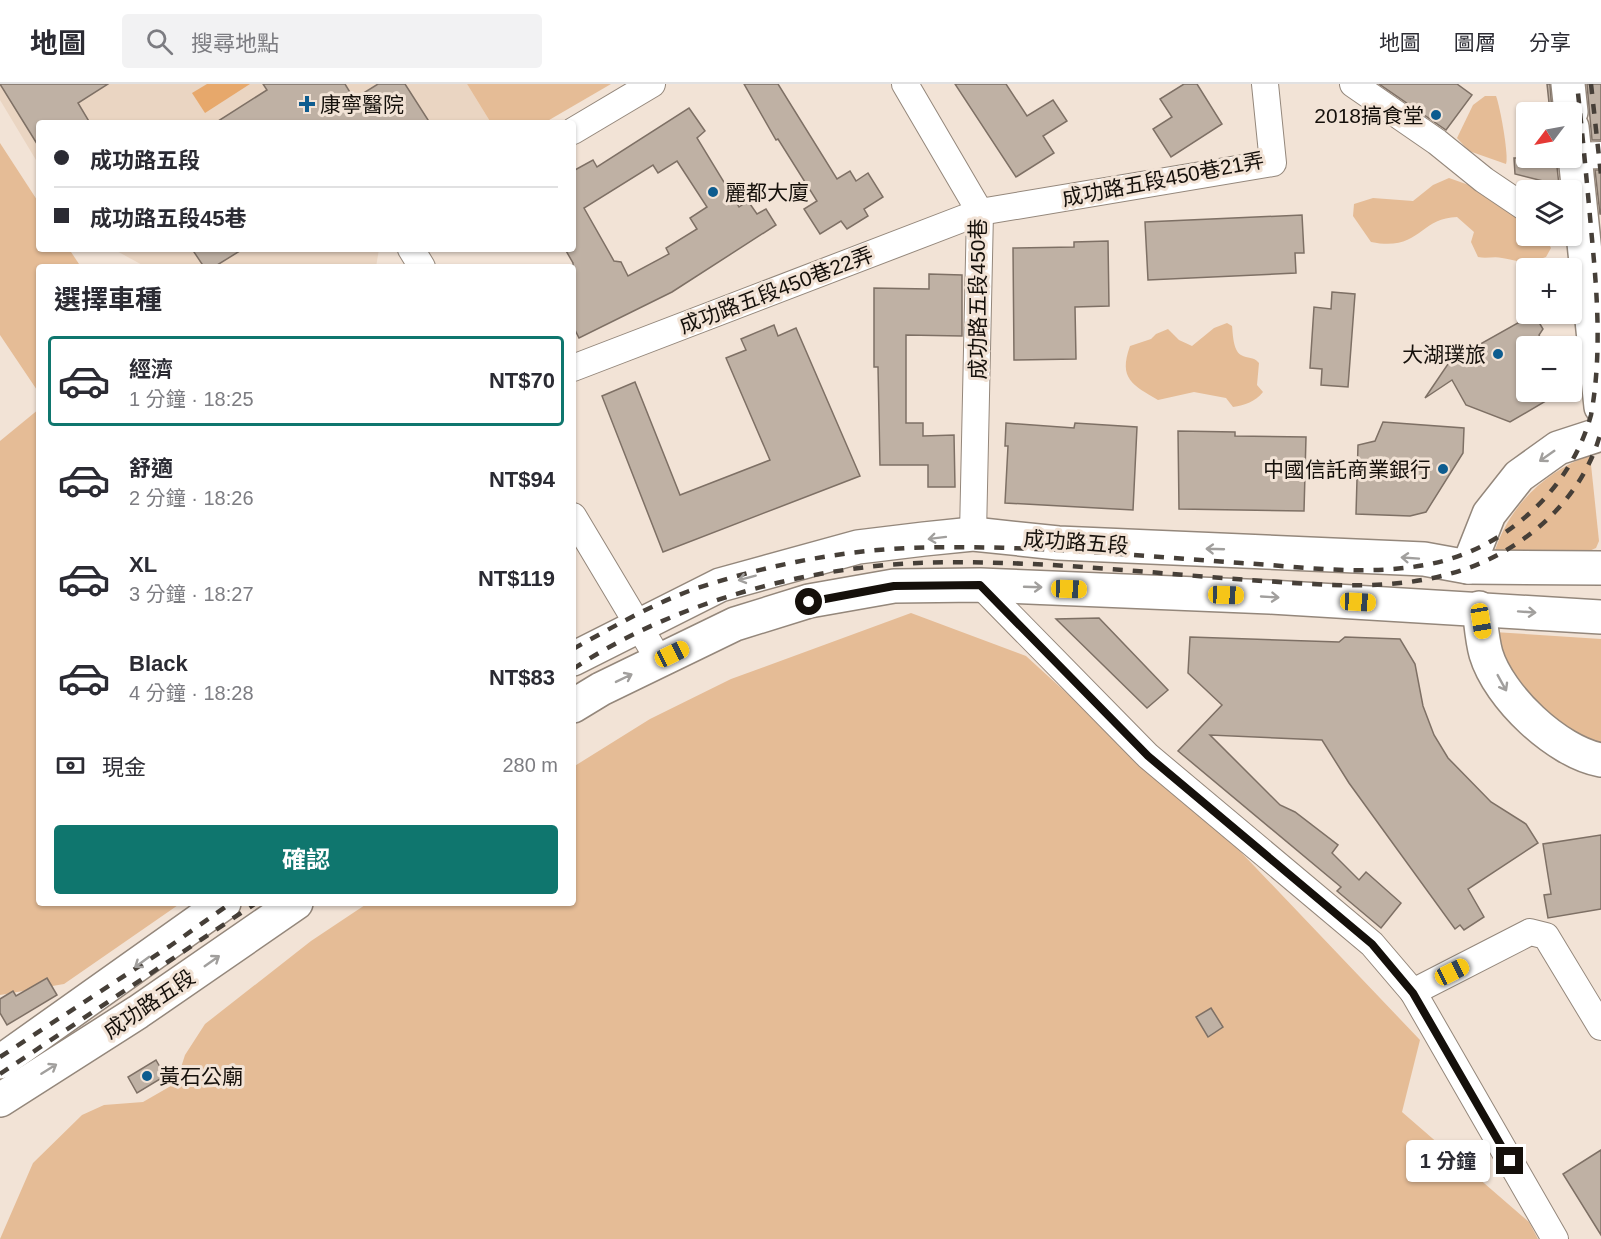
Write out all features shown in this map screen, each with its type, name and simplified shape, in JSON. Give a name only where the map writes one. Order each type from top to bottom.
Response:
[{"type":"main road","points":[[1568,84],[1570,102]]},
{"type":"main road","points":[[1578,246],[1601,407]]},
{"type":"main road","points":[[1468,567],[1489,514],[1519,476],[1558,448],[1601,434]]},
{"type":"main road","name":"成功路五段","points":[[576,656],[720,585],[858,547],[973,534],[1058,543],[1424,559],[1468,567],[1601,568]]},
{"type":"main road","points":[[576,704],[659,660],[735,624],[809,602],[894,586],[980,585],[1479,608],[1601,617]]},
{"type":"main road","points":[[1479,608],[1486,655],[1511,700],[1548,736],[1601,760]]},
{"type":"main road","name":"成功路五段","points":[[0,1062],[220,906]]},
{"type":"main road","name":"成功路五段","points":[[0,1100],[138,1012],[292,906]]},
{"type":"street","points":[[576,129],[652,84]]},
{"type":"street","name":"成功路五段450巷","points":[[905,84],[980,212],[973,534]]},
{"type":"street","name":"成功路五段450巷21弄","points":[[980,212],[1273,163],[1265,84]]},
{"type":"street","points":[[1353,84],[1437,142],[1516,202]]},
{"type":"street","name":"成功路五段450巷22弄","points":[[576,367],[980,212]]},
{"type":"street","points":[[576,521],[659,660]]},
{"type":"street","points":[[980,585],[1148,756],[1372,944],[1413,993],[1555,1239]]},
{"type":"street","points":[[1413,993],[1530,932],[1546,936],[1601,1027]]},
{"type":"shaded area","name":"康寧醫院","points":[[0,84],[467,84],[489,120],[36,120],[36,160],[0,100]]},
{"type":"shaded area","points":[[207,84],[250,84],[205,113],[192,93]]},
{"type":"shaded area","points":[[467,84],[611,84],[549,120],[489,120]]},
{"type":"shaded area","points":[[1485,96],[1496,96],[1498,101],[1506,164],[1469,151],[1457,138],[1473,105]]},
{"type":"shaded area","points":[[0,143],[36,198],[36,252],[71,252],[79,264],[36,264],[36,389],[0,335]]},
{"type":"shaded area","points":[[1449,178],[1483,190],[1516,211],[1516,246],[1550,246],[1546,257],[1516,258],[1516,260],[1499,257],[1478,257],[1471,242],[1474,232],[1457,217],[1434,223],[1410,239],[1400,242],[1387,244],[1371,242],[1353,216],[1354,204],[1373,198],[1413,201],[1433,185]]},
{"type":"shaded area","points":[[118,252],[378,252],[376,264],[140,264]]},
{"type":"shaded area","points":[[1227,323],[1232,326],[1238,353],[1255,359],[1259,363],[1257,385],[1263,392],[1253,401],[1233,407],[1226,398],[1194,392],[1158,400],[1130,380],[1126,366],[1130,346],[1151,339],[1168,329],[1179,340],[1192,346],[1214,328]]},
{"type":"shaded area","points":[[36,411],[36,906],[177,906],[64,984],[0,995],[0,441]]},
{"type":"shaded area","points":[[1590,455],[1599,541],[1596,548],[1587,552],[1495,550],[1510,518],[1520,504],[1544,480]]},
{"type":"shaded area","points":[[911,613],[1026,656],[1237,848],[1420,1040],[1402,1112],[1529,1222],[1538,1239],[0,1239],[33,1163],[82,1115],[104,1105],[143,1102],[176,1083],[185,1055],[205,1024],[311,941],[364,906],[576,906],[576,765],[650,719],[731,679]]},
{"type":"shaded area","points":[[1494,632],[1601,639],[1601,753],[1550,730],[1490,638]]},
{"type":"building","points":[[0,84],[108,84],[78,103],[88,120],[36,120],[36,142]]},
{"type":"building","points":[[263,84],[345,84],[354,99],[378,84],[405,84],[428,120],[220,120],[267,90]]},
{"type":"building","points":[[744,84],[778,84],[837,179],[850,171],[856,181],[868,173],[883,197],[864,209],[868,216],[847,229],[841,221],[820,234],[804,209],[817,201],[778,139],[776,140]]},
{"type":"building","points":[[955,84],[1006,84],[1027,116],[1053,100],[1067,121],[1043,136],[1054,153],[1016,177]]},
{"type":"building","points":[[1184,84],[1197,84],[1222,124],[1171,157],[1153,129],[1172,117],[1160,99]]},
{"type":"building","name":"2018搞食堂","points":[[1379,84],[1457,84],[1472,95],[1446,130]]},
{"type":"building","points":[[1547,84],[1550,84],[1551,102],[1549,102]]},
{"type":"building","points":[[1587,84],[1601,84],[1601,140],[1592,140]]},
{"type":"building","points":[[689,108],[705,131],[697,138],[739,207],[748,201],[757,214],[766,209],[776,225],[672,292],[579,338],[576,332],[576,264],[573,264],[567,252],[576,252],[576,169],[593,160],[597,167]],"holes":[[[677,161],[707,207],[690,218],[697,229],[666,248],[669,254],[628,276],[621,262],[614,261],[584,208],[653,165],[658,173]]]},
{"type":"building","points":[[1514,158],[1516,158],[1516,168],[1557,168],[1558,180],[1539,180],[1515,174]]},
{"type":"building","points":[[1595,170],[1601,170],[1601,214],[1600,214]]},
{"type":"building","points":[[1302,215],[1304,253],[1295,253],[1296,273],[1148,280],[1145,222]]},
{"type":"building","points":[[1108,241],[1109,306],[1075,307],[1076,359],[1014,360],[1013,248],[1074,247],[1074,242]]},
{"type":"building","points":[[194,252],[238,252],[219,264],[202,264]]},
{"type":"building","points":[[929,274],[962,275],[962,336],[906,335],[906,423],[923,423],[923,436],[954,435],[955,487],[928,487],[928,465],[880,465],[878,367],[874,367],[874,288],[929,289]]},
{"type":"building","points":[[1332,292],[1355,294],[1348,387],[1321,385],[1322,369],[1310,368],[1314,307],[1331,309]]},
{"type":"building","points":[[1516,324],[1540,324],[1543,329],[1540,336],[1516,336],[1516,402],[1544,402],[1510,422],[1466,405],[1452,380],[1425,398],[1450,361]]},
{"type":"building","points":[[774,325],[778,336],[796,328],[860,476],[663,552],[602,396],[635,382],[680,495],[770,460],[726,358],[746,350],[741,339]]},
{"type":"building","points":[[1383,422],[1464,428],[1463,453],[1426,512],[1410,516],[1356,514],[1358,445],[1375,441]]},
{"type":"building","points":[[1006,423],[1074,428],[1075,423],[1137,427],[1133,510],[1005,503],[1008,446],[1005,446]]},
{"type":"building","points":[[1178,431],[1235,432],[1235,436],[1306,437],[1304,511],[1179,509]]},
{"type":"building","points":[[1099,618],[1168,690],[1147,708],[1056,619]]},
{"type":"building","points":[[1190,637],[1339,642],[1345,637],[1400,639],[1415,664],[1423,706],[1434,735],[1448,758],[1491,802],[1526,824],[1538,843],[1468,889],[1484,917],[1464,930],[1460,925],[1455,929],[1349,783],[1322,740],[1210,735],[1280,805],[1295,812],[1338,845],[1332,853],[1359,880],[1366,872],[1401,903],[1381,928],[1337,891],[1341,887],[1178,751],[1222,705],[1188,673]]},
{"type":"building","points":[[1601,835],[1601,909],[1548,918],[1544,895],[1551,894],[1543,844]]},
{"type":"building","points":[[47,978],[57,995],[7,1025],[0,1013],[0,999],[13,991],[16,996]]},
{"type":"building","points":[[1211,1008],[1223,1027],[1208,1037],[1196,1017]]},
{"type":"building","name":"黃石公廟","points":[[156,1060],[165,1076],[137,1093],[128,1077]]},
{"type":"building","points":[[1601,1150],[1601,1235],[1563,1174]]},
{"type":"railway","points":[[576,647],[645,610],[715,582],[798,562],[854,553],[951,547],[1034,549],[1317,569],[1368,570],[1393,569],[1443,561],[1493,540],[1516,525],[1554,487],[1570,465],[1591,415],[1596,374],[1597,312],[1577,84]]},
{"type":"railway","points":[[1591,84],[1601,175]]},
{"type":"railway","points":[[576,667],[611,646],[694,608],[783,582],[873,566],[959,562],[1000,563],[1349,585],[1425,580],[1475,566],[1523,540],[1563,503],[1579,481],[1592,457],[1601,431]]},
{"type":"railway","points":[[0,1057],[170,946],[227,906]]},
{"type":"railway","points":[[0,1074],[252,906]]},
{"type":"place","name":"康寧醫院","points":[[307,104]]},
{"type":"place","name":"2018搞食堂","points":[[1436,115]]},
{"type":"place","name":"麗都大廈","points":[[713,192]]},
{"type":"place","name":"大湖璞旅","points":[[1498,354]]},
{"type":"place","name":"中國信託商業銀行","points":[[1443,469]]},
{"type":"place","name":"黃石公廟","points":[[147,1076]]},
{"type":"route","points":[[809,602],[894,586],[980,585],[1148,756],[1372,944],[1413,993],[1510,1161]]}]
